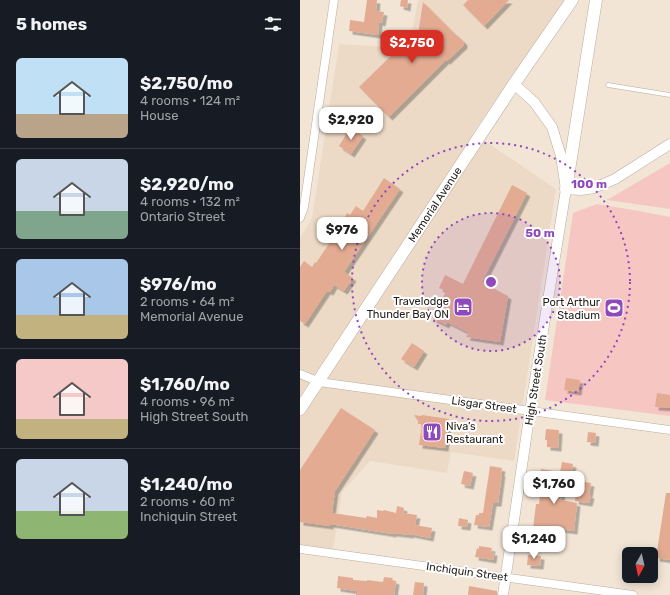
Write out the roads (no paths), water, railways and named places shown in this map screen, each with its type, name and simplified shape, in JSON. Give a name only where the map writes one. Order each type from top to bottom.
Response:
[{"type":"main road","name":"Memorial Avenue","points":[[300,410],[514,84],[572,0]]},
{"type":"main road","points":[[566,189],[596,0]]},
{"type":"street","points":[[300,218],[334,0]]},
{"type":"street","name":"High Street South","points":[[503,595],[530,411],[566,189],[561,156],[552,127],[534,102],[514,84]]},
{"type":"street","points":[[566,189],[582,190],[594,188],[615,178],[670,144]]},
{"type":"street","name":"Lisgar Street","points":[[300,374],[319,382],[670,430]]},
{"type":"street","name":"Inchiquin Street","points":[[300,549],[634,595]]},
{"type":"lane","points":[[608,84],[670,95]]},
{"type":"place","name":"Travelodge Thunder Bay ON","points":[[463,307]]},
{"type":"place","name":"Port Arthur Stadium","points":[[614,308]]},
{"type":"place","name":"Niva’s Restaurant","points":[[432,432]]}]
